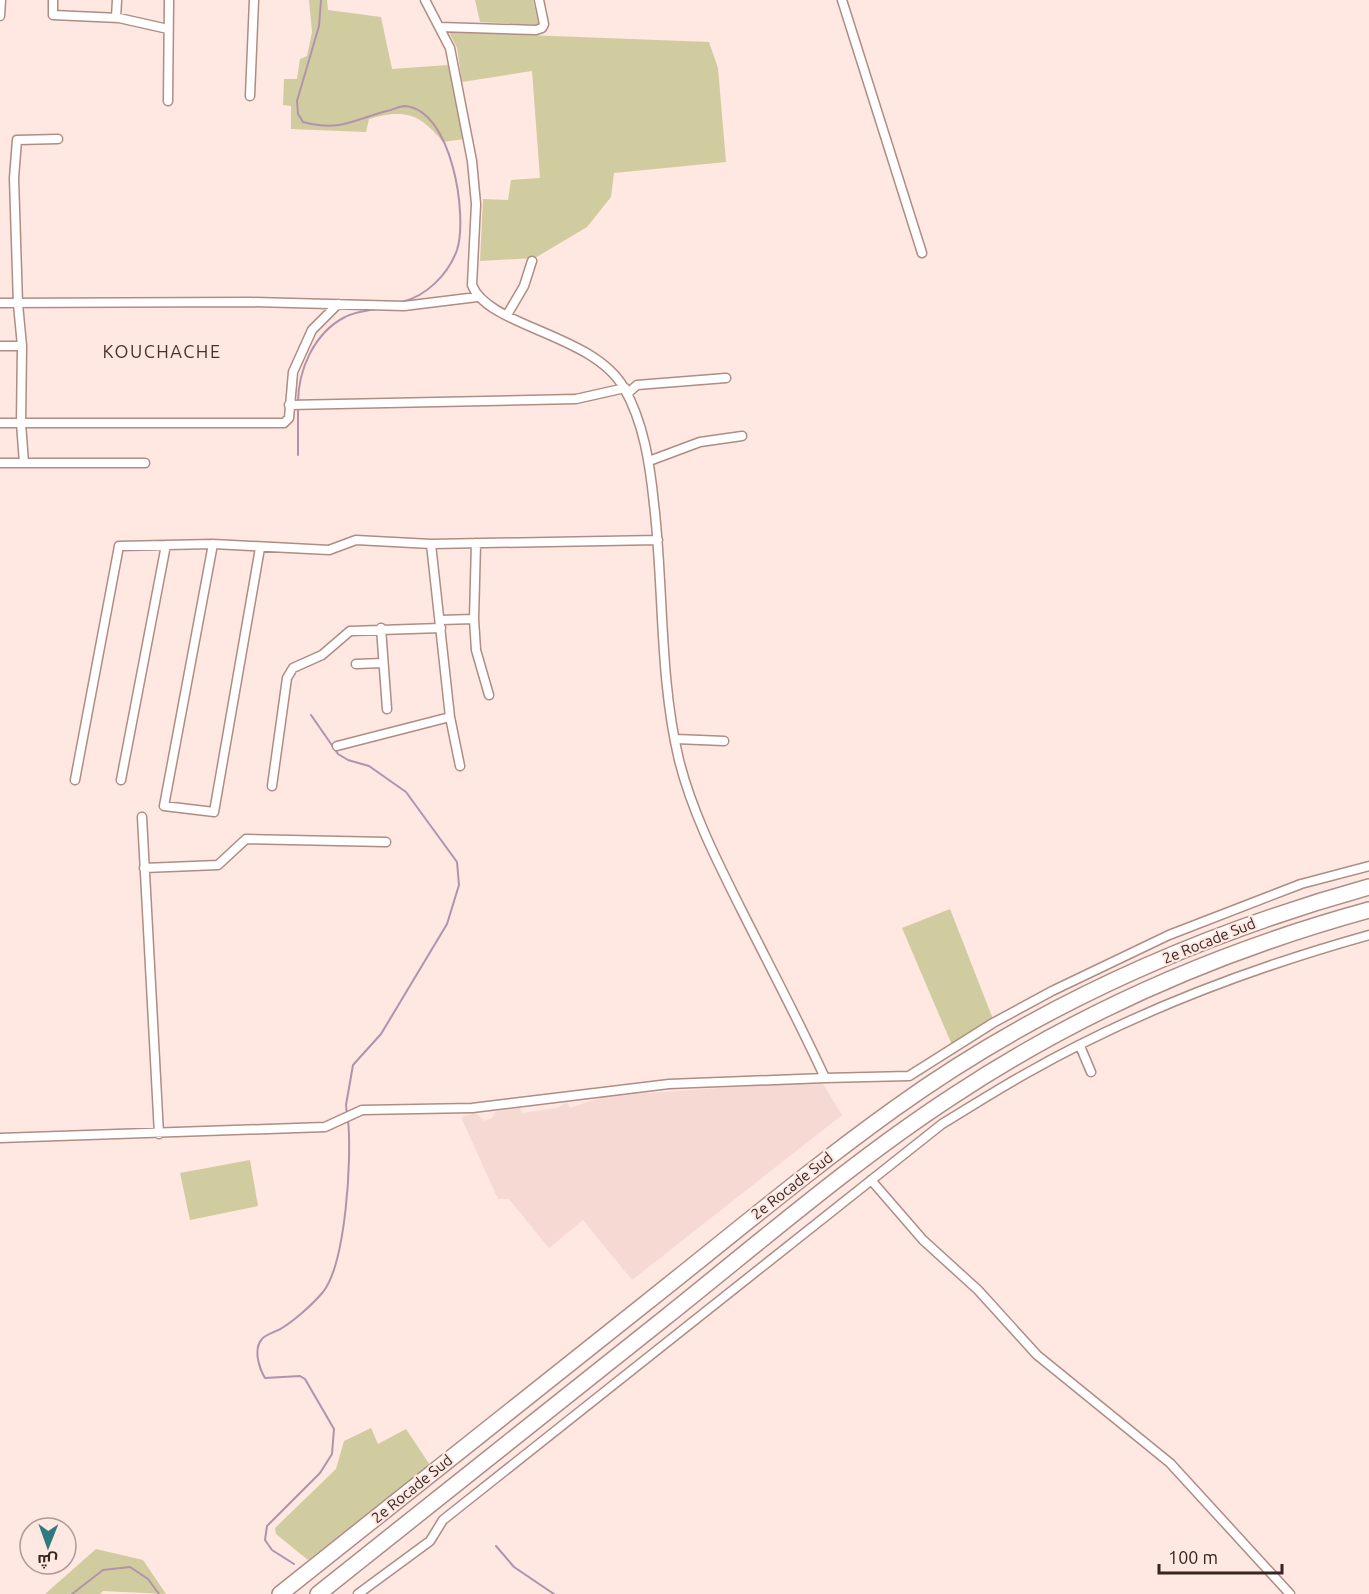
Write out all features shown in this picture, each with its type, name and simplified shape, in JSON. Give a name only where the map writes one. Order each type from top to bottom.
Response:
[{"type":"highway","name":"2e Rocade Sud","points":[[280,1594],[837,1151],[955,1068],[1094,991],[1180,952],[1242,926],[1369,887]]},
{"type":"highway","name":"2e Rocade Sud","points":[[318,1594],[801,1209],[950,1097],[1059,1033],[1158,985],[1266,942],[1369,910]]},
{"type":"street","points":[[0,16],[1,0]]},
{"type":"street","points":[[53,0],[53,15],[116,18],[168,28]]},
{"type":"street","points":[[116,18],[117,0]]},
{"type":"street","points":[[168,101],[169,0]]},
{"type":"street","points":[[250,96],[254,0]]},
{"type":"street","points":[[425,0],[450,48],[472,161],[476,204],[472,285],[477,297],[507,315],[589,352],[607,364],[626,391],[649,461],[658,540],[668,698],[676,739],[696,812],[825,1078]]},
{"type":"street","points":[[440,27],[536,30],[542,28],[544,24],[539,0]]},
{"type":"street","points":[[842,0],[922,253]]},
{"type":"street","points":[[24,463],[21,423],[22,345],[18,304],[14,178],[17,140],[58,139]]},
{"type":"street","points":[[507,315],[524,286],[532,261]]},
{"type":"street","points":[[0,303],[404,306],[477,297]]},
{"type":"street","points":[[0,423],[284,423],[289,418],[293,372],[312,330],[338,304]]},
{"type":"street","points":[[0,346],[22,345]]},
{"type":"street","points":[[289,405],[576,399],[626,391],[636,386],[726,378]]},
{"type":"street","points":[[649,461],[715,439],[742,436]]},
{"type":"street","points":[[0,463],[145,463]]},
{"type":"street","points":[[75,780],[119,546],[213,544],[329,550],[356,540],[431,544],[658,540]]},
{"type":"street","points":[[476,543],[474,619],[476,650],[489,695]]},
{"type":"street","points":[[213,544],[164,806],[214,812],[260,548]]},
{"type":"street","points":[[431,544],[450,717],[460,766]]},
{"type":"street","points":[[121,780],[165,545]]},
{"type":"street","points":[[272,786],[289,672],[293,668],[322,655],[350,631],[474,619]]},
{"type":"street","points":[[381,628],[387,709]]},
{"type":"street","points":[[356,664],[383,663]]},
{"type":"street","points":[[337,746],[450,717]]},
{"type":"street","points":[[676,739],[724,741]]},
{"type":"street","points":[[142,818],[159,1134]]},
{"type":"street","points":[[144,868],[218,865],[246,839],[386,842]]},
{"type":"street","points":[[0,1138],[159,1134],[336,1124],[362,1110],[493,1106],[669,1084],[909,1076],[993,1023],[1052,991],[1168,935],[1301,884],[1369,866]]},
{"type":"street","points":[[358,1594],[430,1541],[443,1520],[942,1125],[1028,1072],[1194,993],[1292,956],[1369,935]]},
{"type":"street","points":[[1080,1046],[1090,1072]]},
{"type":"street","points":[[871,1180],[923,1240],[978,1290],[1037,1354],[1170,1463],[1290,1594]]},
{"type":"shaded area","points":[[309,0],[327,0],[328,10],[381,17],[392,69],[448,65],[464,139],[443,142],[419,119],[402,114],[369,119],[366,132],[291,129],[291,106],[283,105],[284,79],[297,79],[300,59],[307,56],[312,32]]},
{"type":"shaded area","points":[[475,0],[533,0],[539,25],[480,22]]},
{"type":"shaded area","points":[[449,32],[709,42],[718,68],[726,162],[614,173],[611,197],[587,227],[535,258],[480,261],[483,199],[508,200],[511,180],[540,178],[532,71],[462,82],[457,48]]},
{"type":"shaded area","points":[[950,909],[993,1019],[952,1045],[902,928]]},
{"type":"shaded area","points":[[821,1081],[842,1115],[632,1280],[583,1220],[549,1248],[509,1199],[498,1199],[461,1117],[476,1113],[484,1121],[492,1118],[495,1112],[520,1108],[522,1113],[558,1108],[567,1102],[570,1108],[605,1096]]},
{"type":"shaded area","points":[[250,1160],[258,1206],[190,1220],[180,1173]]},
{"type":"shaded area","points":[[371,1428],[378,1444],[406,1429],[430,1465],[308,1560],[276,1534],[275,1528],[336,1469],[344,1441]]},
{"type":"shaded area","points":[[96,1549],[143,1560],[166,1594],[103,1591],[100,1594],[45,1594],[65,1576],[78,1576],[78,1565]]},
{"type":"waterway","points":[[321,0],[319,26],[297,101],[298,114],[303,122],[327,126],[346,124],[405,106],[421,112],[434,125],[445,144],[453,167],[460,214],[457,250],[448,268],[428,290],[402,302]]},
{"type":"waterway","points":[[298,403],[305,366],[310,354],[325,333],[349,315],[376,309]]},
{"type":"waterway","points":[[298,409],[298,455]]},
{"type":"waterway","points":[[311,715],[338,754],[348,760],[369,766],[406,792],[457,862],[459,885],[447,924],[381,1034],[353,1065],[346,1105],[347,1115]]},
{"type":"waterway","points":[[294,1564],[272,1550],[265,1540],[267,1526],[320,1473],[332,1454],[334,1429],[305,1379],[300,1376],[265,1378],[257,1353],[259,1343],[264,1337],[287,1325],[309,1307],[323,1292],[331,1278],[346,1209],[349,1158],[348,1120]]},
{"type":"waterway","points":[[496,1546],[514,1567],[554,1594]]},
{"type":"waterway","points":[[72,1594],[103,1570],[130,1567],[148,1579],[159,1594]]},
{"type":"district","name":"KOUCHACHE","points":[[162,352]]}]
